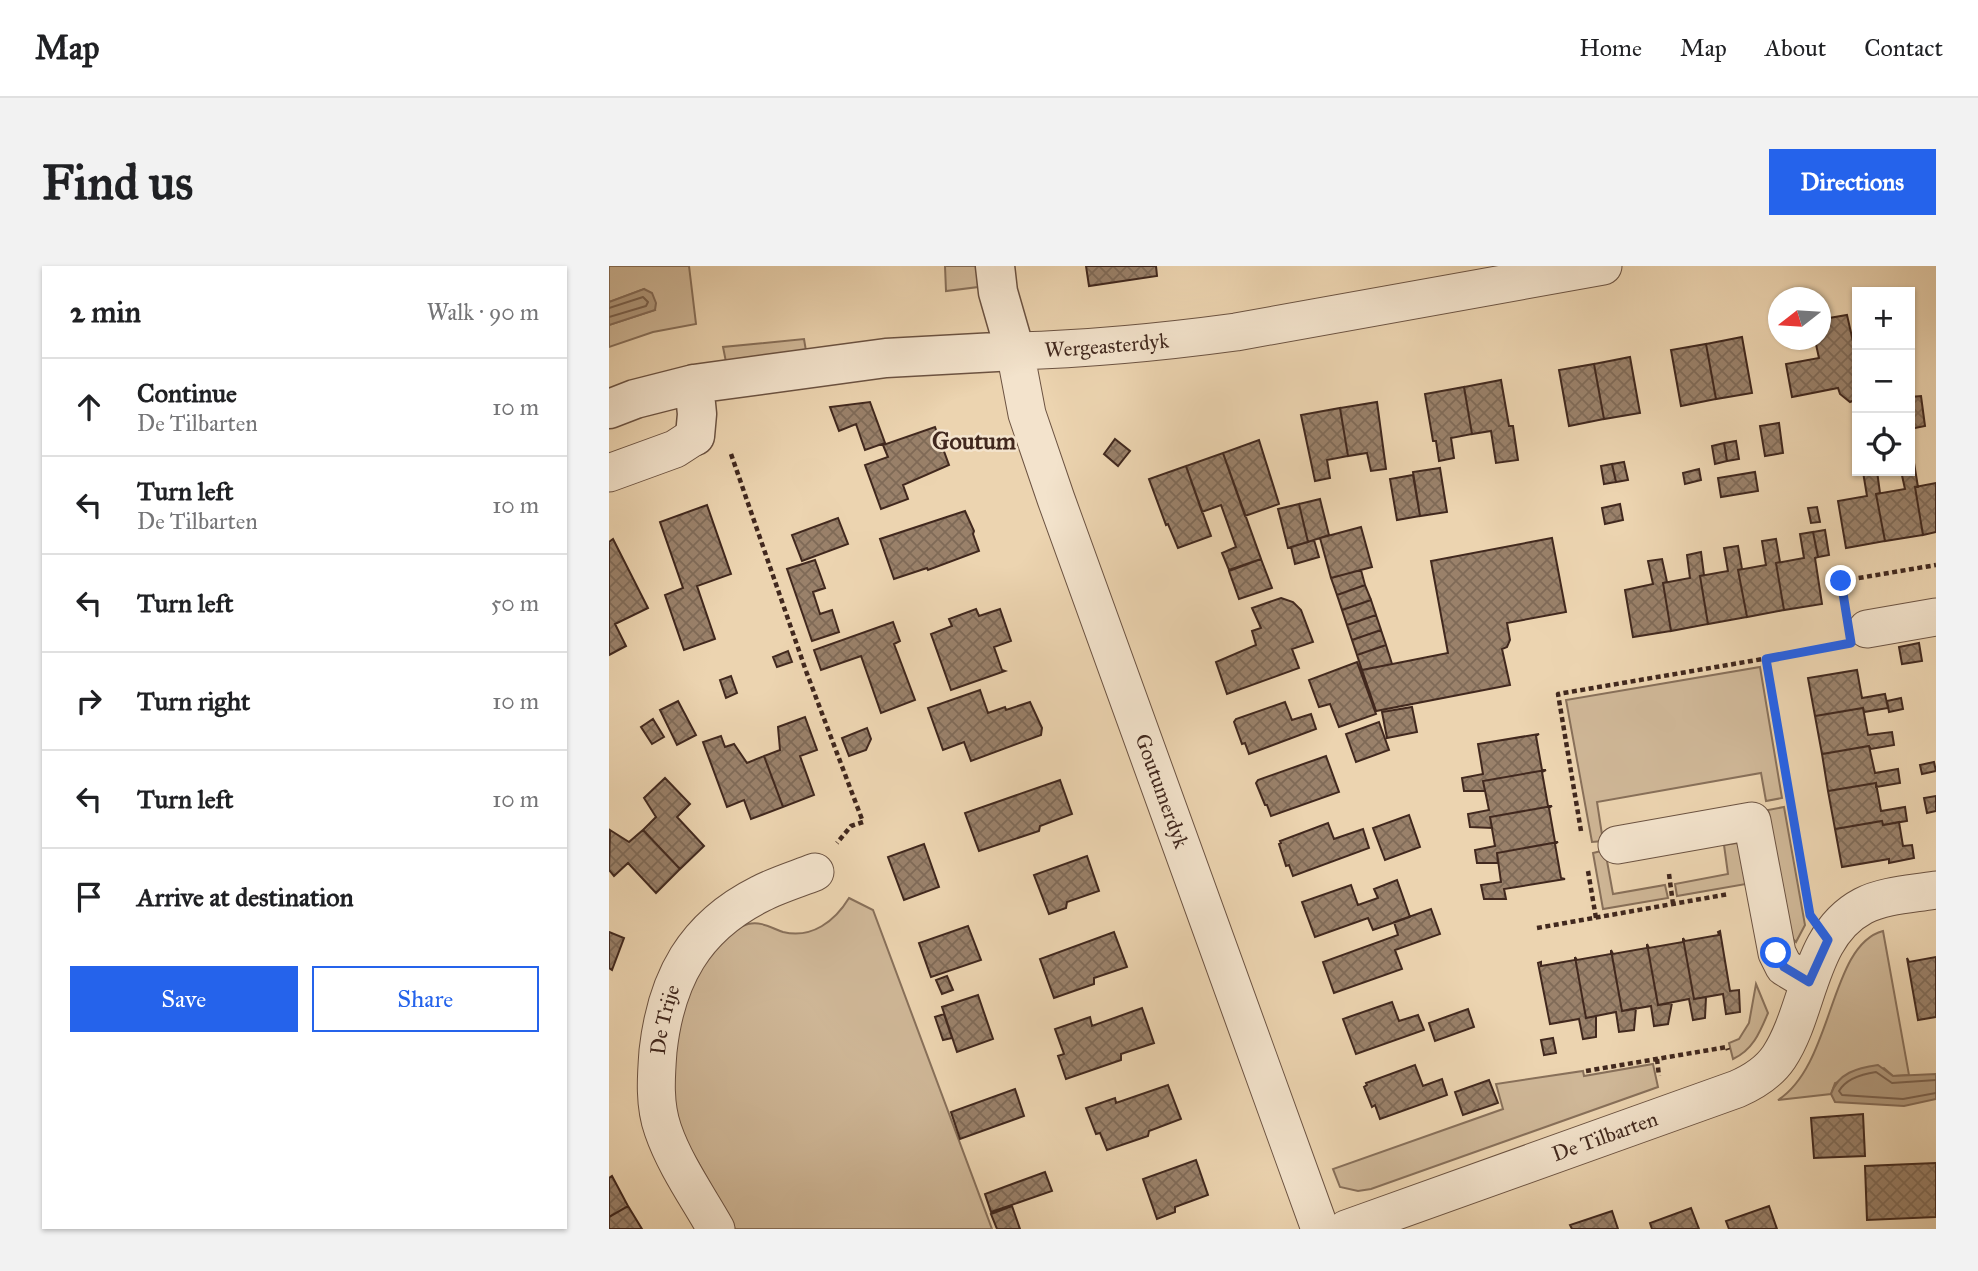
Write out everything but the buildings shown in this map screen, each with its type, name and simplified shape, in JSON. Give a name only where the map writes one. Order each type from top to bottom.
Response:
[{"type":"street","points":[[995,266],[998,292],[1015,351]]},
{"type":"street","name":"Wergeasterdyk","points":[[609,409],[635,399],[694,384],[886,358],[1075,349],[1236,332],[1603,266]]},
{"type":"street","name":"Goutumerdyk","points":[[1015,351],[1027,414],[1056,499],[1319,1229]]},
{"type":"street","points":[[609,474],[675,449],[712,441],[697,414],[694,384]]},
{"type":"street","points":[[1852,626],[1936,617]]},
{"type":"street","points":[[1617,845],[1752,821],[1776,953],[1784,967],[1809,982]]},
{"type":"street","name":"De Trije","points":[[716,1229],[669,1145],[659,1116],[656,1072],[665,1006],[677,975],[693,947],[720,920],[762,893],[815,872]]},
{"type":"street","name":"De Tilbarten","points":[[1346,1229],[1754,1081],[1778,1058],[1793,1028],[1809,982],[1828,940],[1843,920],[1864,905],[1936,890]]},
{"type":"path","points":[[712,441],[806,671],[863,822],[851,826],[815,872]]},
{"type":"path","points":[[1582,836],[1558,694],[1766,659],[1852,626],[1841,581],[1936,565]]},
{"type":"path","points":[[1766,659],[1795,826]]},
{"type":"path","points":[[1586,863],[1596,918]]},
{"type":"path","points":[[1537,928],[1764,888]]},
{"type":"path","points":[[1586,1071],[1727,1047],[1737,1089]]},
{"type":"shaded area","points":[[609,266],[689,266],[696,324],[653,332],[609,347],[609,325],[655,310],[644,289],[609,302]]},
{"type":"shaded area","points":[[945,266],[977,266],[978,287],[946,291]]},
{"type":"shaded area","points":[[804,339],[806,351],[726,362],[723,347]]},
{"type":"shaded area","points":[[1760,667],[1782,798],[1766,801],[1761,773],[1597,802],[1603,841],[1592,842],[1566,700]]},
{"type":"shaded area","points":[[1784,807],[1805,925],[1796,942],[1790,936],[1768,810]]},
{"type":"shaded area","points":[[1737,843],[1746,884],[1677,896],[1675,884],[1728,874],[1724,845]]},
{"type":"shaded area","points":[[1605,850],[1613,894],[1665,885],[1668,898],[1603,909],[1593,853]]},
{"type":"shaded area","points":[[849,898],[873,910],[992,1229],[735,1229],[683,1135],[672,1094],[676,1044],[689,994],[699,970],[712,950],[728,934],[753,923],[783,932],[804,933],[813,930],[830,921]]},
{"type":"shaded area","points":[[1883,931],[1909,1075],[1893,1076],[1884,1068],[1835,1083],[1831,1094],[1778,1100],[1796,1083],[1810,1060],[1852,958],[1865,941]]},
{"type":"shaded area","points":[[1756,984],[1768,1013],[1751,1046],[1733,1059],[1729,1043],[1739,1039],[1749,1023]]},
{"type":"shaded area","points":[[1653,1064],[1658,1087],[1371,1189],[1358,1191],[1340,1187],[1333,1169],[1503,1109],[1496,1084],[1583,1071],[1584,1076]]},
{"type":"water","points":[[644,289],[652,293],[656,303],[655,310],[609,325],[609,302]]},
{"type":"water","points":[[1878,1065],[1893,1076],[1936,1074],[1936,1099],[1904,1106],[1835,1102],[1831,1094],[1843,1076]]},
{"type":"district","name":"Goutum","points":[[974,441]]},
{"type":"route","points":[[1776,953],[1784,967],[1809,982],[1828,940],[1810,915],[1766,659],[1851,643],[1841,581]]}]
